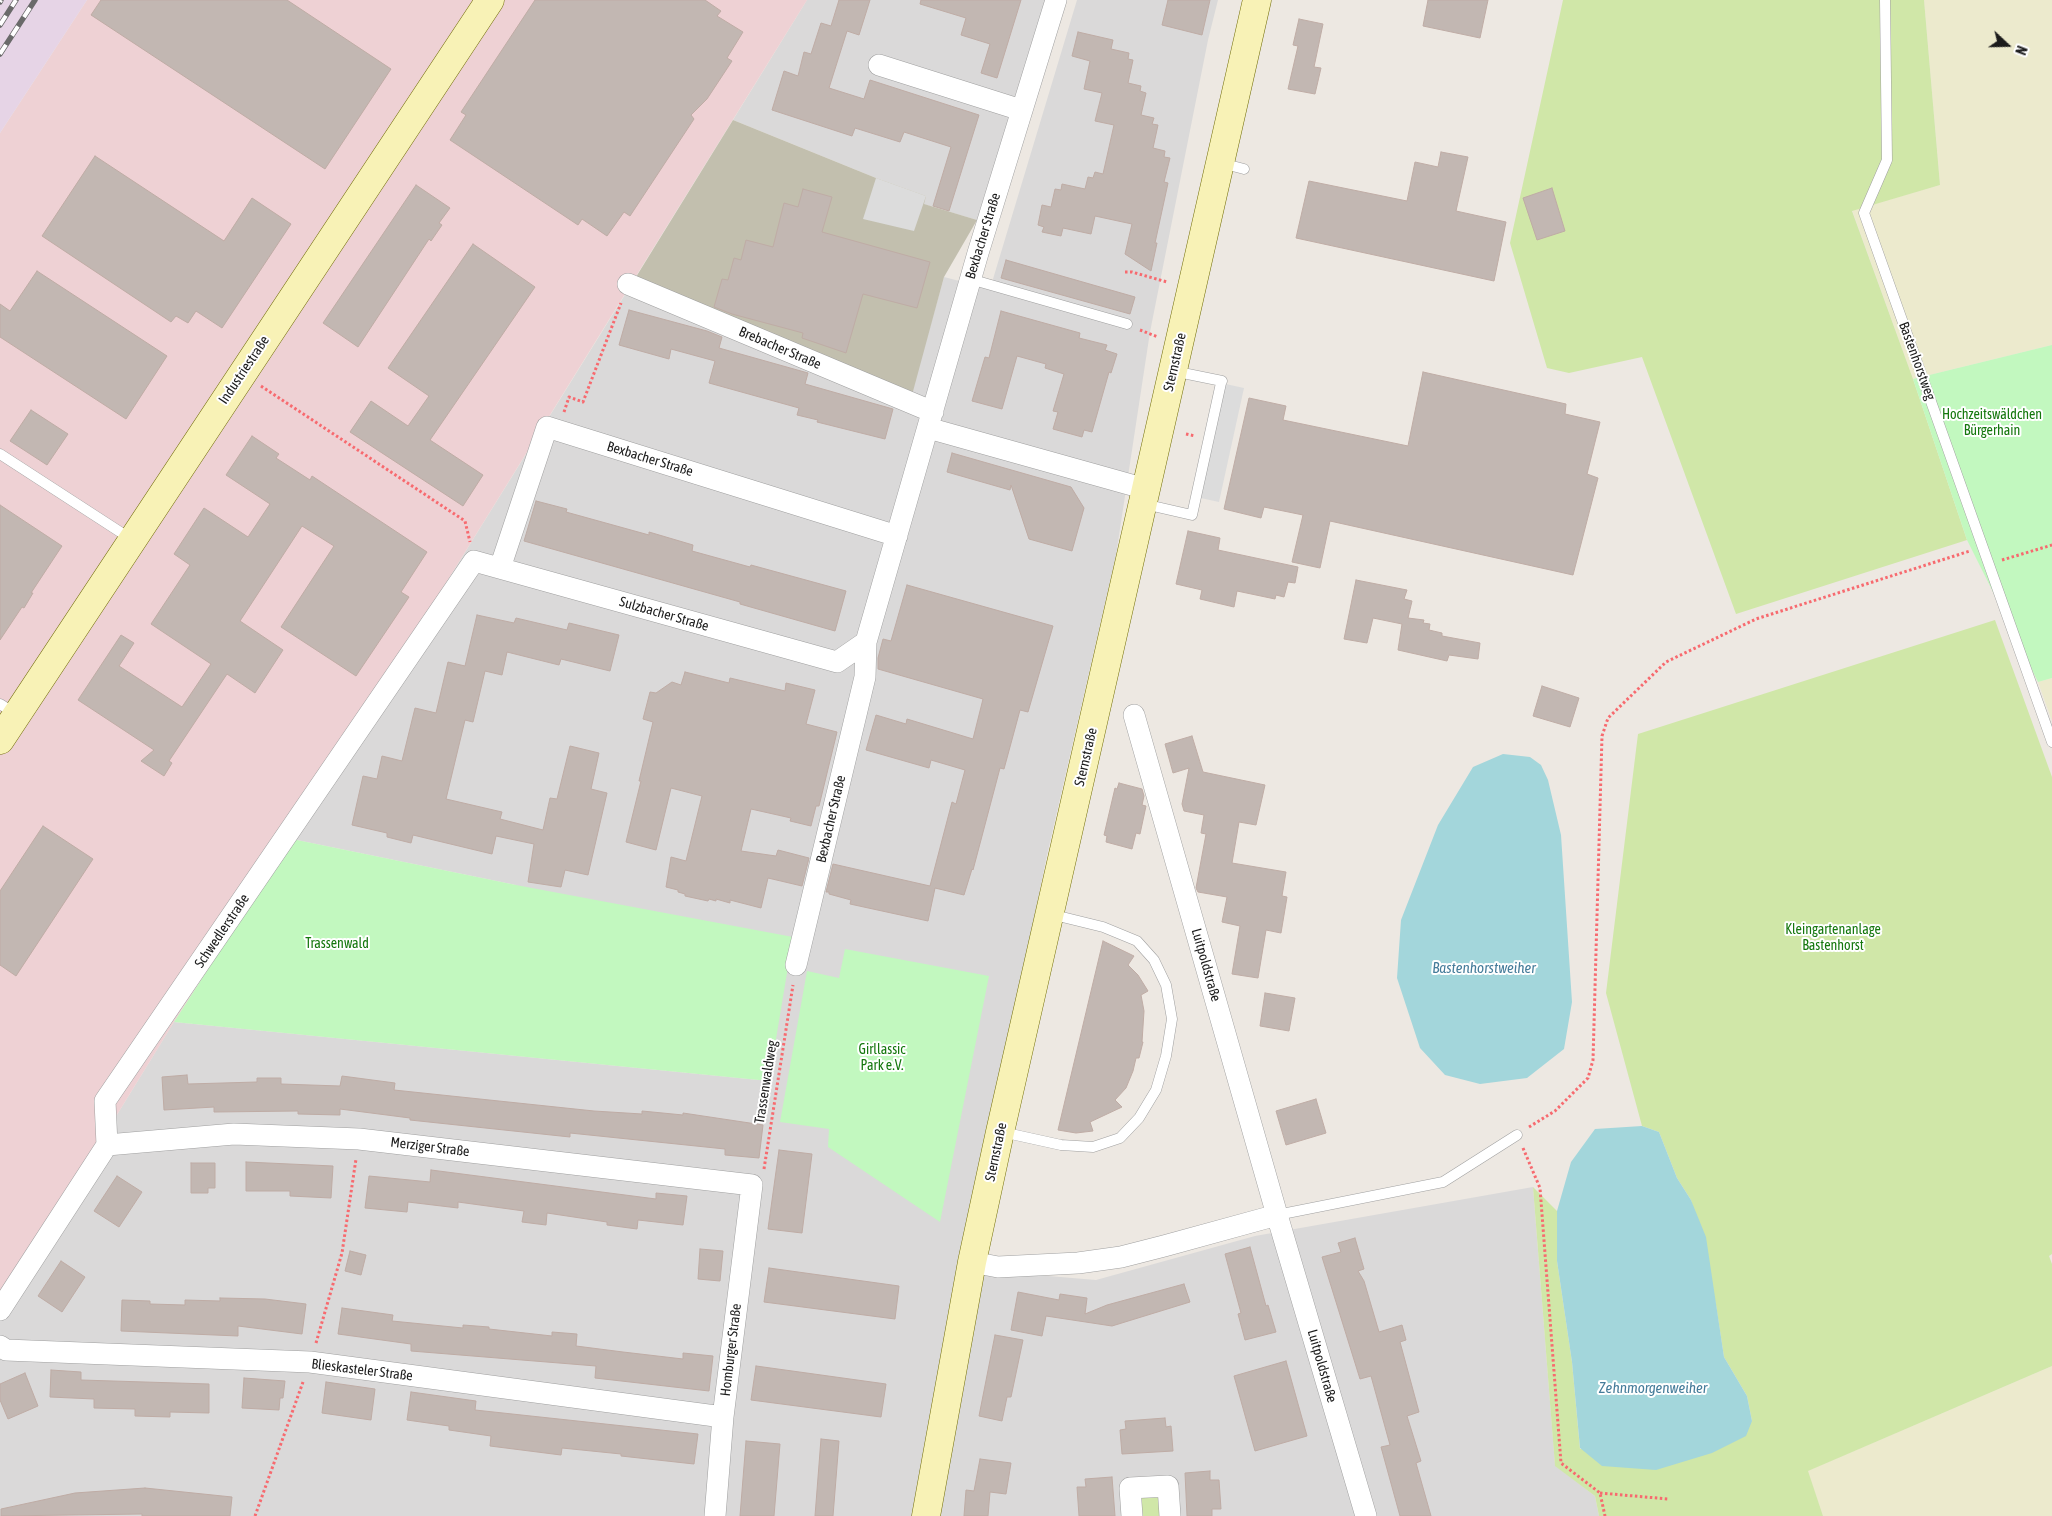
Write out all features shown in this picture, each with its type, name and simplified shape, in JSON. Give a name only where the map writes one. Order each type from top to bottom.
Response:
[{"type":"main road","name":"Industriestraße","points":[[0,740],[8,709],[132,540],[490,0]]},
{"type":"main road","name":"Sternstraße","points":[[926,1516],[972,1262],[1049,914],[1173,370],[1232,166],[1257,0]]},
{"type":"street","name":"Bexbacher Straße","points":[[796,965],[865,677],[859,648],[897,536],[970,279],[1056,0]]},
{"type":"street","points":[[879,65],[1021,110]]},
{"type":"street","name":"Brebacher Straße","points":[[628,284],[931,420],[1144,497]]},
{"type":"street","points":[[500,568],[547,427],[558,430]]},
{"type":"street","name":"Bexbacher Straße","points":[[558,430],[897,536]]},
{"type":"street","name":"Sulzbacher Straße","points":[[474,561],[837,662],[859,648]]},
{"type":"street","name":"Schwedlerstraße","points":[[107,1145],[106,1101],[474,561]]},
{"type":"street","name":"Luitpoldstraße","points":[[1134,715],[1277,1216],[1366,1516]]},
{"type":"street","name":"Merziger Straße","points":[[107,1145],[234,1134],[359,1139],[751,1191]]},
{"type":"street","points":[[0,1310],[107,1145]]},
{"type":"street","name":"Homburger Straße","points":[[715,1516],[723,1418],[751,1191]]},
{"type":"street","points":[[972,1262],[998,1267],[1022,1267],[1087,1262],[1121,1257],[1277,1216]]},
{"type":"street","name":"Blieskasteler Straße","points":[[0,1346],[6,1350],[310,1362],[723,1418]]},
{"type":"street","points":[[1132,1516],[1130,1488],[1168,1486],[1170,1516]]},
{"type":"lane","name":"Bastenhorstweg","points":[[1885,0],[1887,160],[1864,213],[2052,742]]},
{"type":"lane","points":[[970,279],[1128,324]]},
{"type":"lane","points":[[1144,497],[1192,515],[1222,381],[1173,370]]},
{"type":"lane","points":[[0,454],[132,540]]},
{"type":"lane","points":[[1000,1132],[1061,1145],[1094,1147],[1120,1138],[1138,1118],[1156,1090],[1166,1056],[1172,1019],[1166,986],[1154,960],[1137,941],[1103,927],[1049,914]]},
{"type":"lane","points":[[1277,1216],[1443,1182],[1517,1134]]},
{"type":"path","points":[[1125,272],[1132,272],[1167,282]]},
{"type":"path","points":[[558,430],[569,397],[583,402],[628,284]]},
{"type":"path","points":[[242,373],[465,521],[474,561]]},
{"type":"path","points":[[1989,564],[2052,544]]},
{"type":"path","points":[[1668,1499],[1600,1493],[1561,1462],[1540,1188],[1517,1134],[1555,1111],[1588,1078],[1593,1060],[1602,736],[1608,718],[1666,662],[1756,619],[1983,546]]},
{"type":"path","name":"Trassenwaldweg","points":[[751,1191],[760,1190],[796,965]]},
{"type":"path","points":[[255,1516],[310,1362],[342,1252],[359,1139]]},
{"type":"path","points":[[1600,1493],[1605,1516]]},
{"type":"shaded area","points":[[0,0],[87,0],[0,133]]},
{"type":"shaded area","points":[[87,0],[807,0],[431,607],[292,839],[174,1022],[0,1305],[0,133]]},
{"type":"shaded area","points":[[807,0],[1047,0],[977,220],[923,204],[926,196],[876,178],[733,120]]},
{"type":"shaded area","points":[[1077,0],[1218,0],[1208,40],[1150,332],[1116,555],[1047,855],[984,1161],[977,1270],[1096,1280],[1255,1236],[1533,1187],[1555,1465],[1595,1496],[1599,1516],[0,1516],[0,1305],[174,1022],[769,1081],[516,885],[292,839],[431,607],[636,277],[911,394],[944,277],[990,289]]},
{"type":"shaded area","points":[[1924,0],[2052,0],[2052,345],[1913,379],[1852,210],[1940,185]]},
{"type":"shaded area","points":[[733,120],[876,178],[926,196],[924,204],[977,220],[944,277],[912,395],[636,277]]},
{"type":"shaded area","points":[[876,178],[926,196],[914,231],[863,219]]},
{"type":"shaded area","points":[[1221,383],[1244,388],[1219,502],[1196,497]]},
{"type":"shaded area","points":[[2052,678],[2052,721],[2038,682]]},
{"type":"shaded area","points":[[2052,1366],[2052,1516],[1823,1516],[1807,1471]]},
{"type":"green space","points":[[1563,0],[1924,0],[1940,185],[1852,211],[1913,379],[1967,540],[1736,614],[1642,357],[1569,373],[1547,368],[1510,243]]},
{"type":"green space","name":"Hochzeitswäldchen Bürgerhain","points":[[2052,345],[2052,678],[2038,682],[1967,540],[1913,379]]},
{"type":"green space","name":"Kleingartenanlage Bastenhorst","points":[[1995,620],[2052,777],[2052,1254],[2049,1256],[2052,1264],[2052,1366],[1808,1471],[1823,1516],[1599,1516],[1595,1496],[1555,1466],[1533,1187],[1557,1211],[1557,1261],[1572,1362],[1580,1449],[1752,1421],[1747,1396],[1724,1357],[1716,1305],[1691,1200],[1677,1178],[1659,1132],[1642,1126],[1606,993],[1638,734]]},
{"type":"green space","name":"Trassenwald","points":[[292,839],[516,885],[793,937],[769,1081],[174,1022]]},
{"type":"green space","name":"Girllassic Park e.V.","points":[[845,949],[989,976],[940,1222],[828,1147],[829,1129],[780,1122],[807,971],[839,978]]},
{"type":"green space","points":[[1168,1486],[1170,1516],[1132,1516],[1130,1488]]},
{"type":"water","name":"Bastenhorstweiher","points":[[1503,754],[1530,757],[1541,765],[1548,780],[1561,835],[1572,1002],[1564,1049],[1527,1078],[1480,1084],[1445,1075],[1420,1048],[1397,978],[1401,920],[1438,825],[1473,767]]},
{"type":"water","name":"Zehnmorgenweiher","points":[[1642,1126],[1659,1132],[1677,1178],[1691,1200],[1706,1237],[1724,1357],[1747,1396],[1752,1421],[1746,1436],[1712,1453],[1656,1470],[1602,1466],[1580,1448],[1572,1362],[1557,1261],[1557,1211],[1571,1162],[1595,1129]]},
{"type":"building","points":[[101,0],[287,0],[391,69],[325,169],[91,15]]},
{"type":"building","points":[[535,0],[705,0],[721,11],[717,16],[743,32],[727,58],[732,61],[707,99],[691,115],[694,119],[630,216],[624,212],[607,236],[582,219],[578,225],[450,140],[466,115],[461,112]]},
{"type":"building","points":[[839,0],[870,0],[859,35],[847,31],[829,88],[864,99],[870,80],[979,115],[949,211],[933,206],[951,147],[904,132],[900,142],[855,128],[852,136],[772,110],[784,71],[798,76],[804,52],[811,54],[821,23],[831,26]]},
{"type":"building","points":[[921,0],[1021,0],[997,78],[981,73],[990,44],[961,35],[966,18],[920,4]]},
{"type":"building","points":[[1168,0],[1210,0],[1202,35],[1162,25]]},
{"type":"building","points":[[1428,0],[1488,0],[1480,38],[1423,26]]},
{"type":"building","points":[[1299,19],[1323,24],[1314,67],[1321,68],[1315,94],[1288,89],[1298,46],[1293,45]]},
{"type":"building","points":[[1078,32],[1113,40],[1111,49],[1129,53],[1128,59],[1133,60],[1128,83],[1141,86],[1140,91],[1146,93],[1141,115],[1154,118],[1152,124],[1158,125],[1153,148],[1165,151],[1164,157],[1170,158],[1164,182],[1168,183],[1151,271],[1125,254],[1132,224],[1095,216],[1091,234],[1063,228],[1061,236],[1042,232],[1044,227],[1038,225],[1042,205],[1051,207],[1055,189],[1061,190],[1062,184],[1085,189],[1088,177],[1093,178],[1095,172],[1103,174],[1114,125],[1095,121],[1102,93],[1084,89],[1090,61],[1072,56]]},
{"type":"building","points":[[1441,152],[1468,157],[1456,211],[1506,222],[1494,281],[1296,238],[1309,181],[1407,201],[1415,162],[1438,167]]},
{"type":"building","points":[[95,156],[224,241],[252,198],[291,224],[222,328],[196,311],[188,323],[176,316],[171,322],[42,236]]},
{"type":"building","points":[[416,185],[450,208],[439,223],[442,225],[431,241],[429,239],[358,347],[323,323]]},
{"type":"building","points":[[1552,188],[1565,231],[1537,240],[1523,198]]},
{"type":"building","points":[[803,189],[832,197],[822,232],[930,262],[917,308],[863,294],[846,353],[802,338],[803,333],[732,314],[714,307],[722,279],[728,280],[734,258],[741,260],[746,240],[773,247],[784,203],[798,207]]},
{"type":"building","points":[[473,244],[535,287],[430,440],[483,475],[463,506],[350,432],[371,401],[408,426],[429,396],[388,368]]},
{"type":"building","points":[[1006,260],[1135,297],[1130,314],[1001,278]]},
{"type":"building","points":[[37,271],[167,356],[126,419],[0,337],[0,304],[10,311]]},
{"type":"building","points":[[629,310],[707,331],[722,337],[719,348],[808,373],[805,384],[893,409],[885,439],[817,422],[818,420],[797,415],[799,408],[709,383],[715,361],[671,349],[669,359],[619,345]]},
{"type":"building","points":[[1001,311],[1080,333],[1079,338],[1107,345],[1105,350],[1117,354],[1111,373],[1109,372],[1092,432],[1084,430],[1082,437],[1053,429],[1058,412],[1053,411],[1064,374],[1045,368],[1046,364],[1017,356],[1002,409],[972,401],[985,357],[989,358]]},
{"type":"building","points":[[1423,372],[1566,404],[1565,414],[1600,422],[1587,474],[1598,478],[1573,575],[1330,521],[1320,568],[1292,562],[1303,515],[1264,507],[1261,518],[1224,509],[1249,398],[1286,406],[1283,420],[1408,446]]},
{"type":"building","points":[[31,410],[68,434],[47,465],[10,441]]},
{"type":"building","points":[[252,436],[279,454],[276,458],[310,480],[312,476],[427,552],[401,592],[409,597],[356,676],[281,627],[334,546],[302,526],[240,621],[283,650],[255,693],[227,674],[169,761],[172,763],[164,776],[141,761],[154,750],[78,700],[121,635],[134,643],[119,666],[182,707],[211,664],[151,624],[190,565],[174,554],[204,508],[248,537],[270,504],[226,475]]},
{"type":"building","points":[[952,453],[1071,487],[1084,508],[1072,551],[1029,539],[1011,485],[1010,490],[947,472]]},
{"type":"building","points":[[536,501],[567,509],[566,512],[649,535],[649,532],[693,545],[692,551],[846,591],[835,631],[524,541]]},
{"type":"building","points":[[0,505],[62,546],[31,593],[33,593],[24,608],[22,607],[0,640]]},
{"type":"building","points":[[1188,531],[1220,538],[1218,550],[1298,567],[1295,583],[1288,582],[1284,597],[1276,595],[1275,599],[1237,591],[1234,607],[1200,599],[1202,590],[1176,584]]},
{"type":"building","points":[[1356,580],[1407,590],[1404,599],[1412,601],[1408,618],[1424,620],[1423,623],[1430,624],[1429,630],[1442,633],[1442,636],[1480,643],[1478,659],[1449,655],[1447,661],[1398,650],[1402,624],[1373,618],[1367,643],[1344,639]]},
{"type":"building","points":[[907,585],[1053,626],[1028,712],[1020,710],[1004,769],[1000,768],[973,870],[964,895],[935,888],[928,921],[850,904],[851,900],[826,892],[833,864],[930,886],[952,802],[956,804],[965,770],[931,760],[929,768],[866,750],[876,715],[906,724],[907,719],[973,739],[983,699],[878,669],[878,658],[883,639],[891,641]]},
{"type":"building","points":[[477,615],[514,623],[516,618],[567,630],[569,623],[619,635],[610,671],[561,659],[559,665],[507,652],[502,675],[485,671],[473,722],[465,720],[446,799],[502,812],[500,819],[543,830],[550,798],[557,799],[570,746],[599,753],[591,789],[607,793],[588,875],[565,870],[561,887],[528,882],[534,844],[496,836],[492,854],[413,835],[411,843],[387,837],[387,833],[352,825],[363,776],[377,779],[382,756],[402,761],[415,708],[436,713],[448,662],[465,666]]},
{"type":"building","points":[[685,672],[729,683],[730,678],[785,691],[786,683],[815,690],[806,724],[837,732],[819,806],[816,806],[811,826],[790,821],[791,818],[751,809],[741,851],[776,856],[778,850],[809,858],[802,886],[768,878],[761,908],[730,900],[730,903],[716,899],[716,901],[709,899],[708,901],[685,896],[685,894],[678,892],[678,890],[666,887],[671,857],[686,861],[702,796],[671,788],[656,850],[626,842],[653,722],[643,719],[650,692],[656,693],[672,682],[681,685]]},
{"type":"building","points":[[1542,686],[1579,698],[1570,727],[1533,716]]},
{"type":"building","points":[[1192,736],[1203,772],[1265,785],[1256,825],[1239,822],[1232,863],[1286,872],[1282,896],[1287,897],[1281,933],[1266,930],[1258,978],[1232,974],[1240,926],[1222,922],[1227,897],[1198,892],[1196,888],[1206,834],[1201,833],[1204,815],[1184,811],[1182,804],[1189,768],[1173,773],[1165,744]]},
{"type":"building","points":[[1119,783],[1142,789],[1144,796],[1142,805],[1146,806],[1140,834],[1136,833],[1132,849],[1106,842],[1107,836],[1104,835],[1115,788],[1117,789]]},
{"type":"building","points":[[43,826],[93,859],[16,976],[0,965],[0,891]]},
{"type":"building","points":[[1103,941],[1134,956],[1128,965],[1138,975],[1148,991],[1141,995],[1144,1011],[1143,1042],[1139,1058],[1136,1058],[1126,1088],[1115,1100],[1122,1107],[1090,1122],[1093,1131],[1076,1133],[1058,1130]]},
{"type":"building","points":[[1265,993],[1295,998],[1289,1031],[1260,1026]]},
{"type":"building","points":[[187,1075],[188,1084],[257,1082],[257,1078],[281,1078],[281,1084],[340,1086],[342,1076],[395,1083],[394,1090],[594,1111],[642,1114],[642,1111],[683,1115],[683,1113],[763,1125],[759,1158],[725,1155],[725,1149],[570,1133],[570,1137],[410,1120],[410,1118],[340,1109],[340,1115],[298,1114],[298,1111],[214,1112],[214,1107],[164,1110],[162,1077]]},
{"type":"building","points":[[1316,1099],[1326,1133],[1286,1145],[1276,1111]]},
{"type":"building","points":[[779,1150],[812,1154],[802,1233],[768,1229]]},
{"type":"building","points":[[246,1162],[333,1166],[331,1198],[290,1196],[290,1191],[246,1191]]},
{"type":"building","points":[[191,1163],[215,1163],[215,1188],[208,1188],[208,1193],[191,1193]]},
{"type":"building","points":[[431,1170],[656,1199],[656,1193],[687,1196],[683,1225],[638,1220],[637,1229],[607,1225],[607,1222],[547,1213],[546,1225],[522,1222],[524,1211],[458,1202],[458,1208],[408,1202],[407,1212],[365,1208],[369,1176],[430,1182]]},
{"type":"building","points":[[117,1176],[142,1192],[119,1227],[94,1211]]},
{"type":"building","points":[[1355,1238],[1364,1269],[1358,1271],[1364,1281],[1379,1332],[1402,1325],[1406,1340],[1400,1342],[1419,1412],[1407,1416],[1421,1461],[1416,1463],[1431,1516],[1400,1516],[1381,1447],[1390,1445],[1371,1376],[1360,1379],[1322,1257],[1341,1252],[1338,1243]]},
{"type":"building","points":[[1250,1247],[1266,1306],[1268,1305],[1276,1332],[1245,1340],[1238,1314],[1241,1313],[1225,1254]]},
{"type":"building","points":[[700,1249],[723,1251],[720,1281],[698,1279]]},
{"type":"building","points":[[350,1251],[366,1255],[361,1275],[345,1271]]},
{"type":"building","points":[[61,1261],[85,1277],[62,1312],[38,1296]]},
{"type":"building","points":[[769,1268],[899,1286],[895,1319],[764,1302]]},
{"type":"building","points":[[1184,1284],[1190,1302],[1112,1326],[1046,1316],[1042,1336],[1011,1330],[1018,1292],[1059,1300],[1060,1294],[1087,1298],[1085,1314],[1107,1305]]},
{"type":"building","points":[[220,1298],[265,1299],[306,1304],[302,1334],[238,1326],[238,1336],[121,1331],[122,1300],[150,1301],[150,1304],[185,1305],[185,1300],[220,1301]]},
{"type":"building","points":[[342,1308],[393,1315],[392,1321],[463,1328],[463,1325],[489,1327],[489,1329],[552,1336],[552,1332],[577,1334],[576,1346],[683,1359],[683,1353],[713,1356],[709,1391],[595,1378],[596,1366],[411,1351],[411,1344],[338,1334]]},
{"type":"building","points":[[995,1335],[1023,1340],[1011,1397],[1007,1397],[1002,1421],[979,1416]]},
{"type":"building","points":[[1286,1361],[1307,1436],[1255,1451],[1234,1376]]},
{"type":"building","points":[[756,1366],[886,1384],[881,1417],[751,1400]]},
{"type":"building","points":[[51,1370],[81,1372],[81,1380],[209,1384],[209,1413],[170,1412],[170,1417],[135,1416],[135,1409],[94,1408],[94,1399],[50,1397]]},
{"type":"building","points":[[25,1373],[38,1406],[8,1419],[0,1400],[0,1384]]},
{"type":"building","points":[[244,1378],[285,1381],[279,1410],[242,1408]]},
{"type":"building","points":[[326,1382],[375,1389],[371,1420],[322,1413]]},
{"type":"building","points":[[411,1392],[476,1401],[475,1410],[698,1434],[694,1464],[562,1448],[561,1455],[490,1446],[491,1436],[449,1430],[449,1426],[407,1420]]},
{"type":"building","points":[[1165,1418],[1166,1427],[1171,1426],[1173,1451],[1122,1454],[1120,1430],[1126,1429],[1125,1421]]},
{"type":"building","points":[[821,1439],[839,1441],[833,1516],[815,1516]]},
{"type":"building","points":[[746,1441],[780,1444],[774,1516],[740,1516]]},
{"type":"building","points":[[980,1459],[1011,1463],[1006,1494],[990,1492],[988,1516],[964,1516],[966,1490],[974,1491]]},
{"type":"building","points":[[1210,1471],[1210,1480],[1219,1480],[1221,1509],[1212,1509],[1212,1516],[1187,1516],[1185,1473]]},
{"type":"building","points":[[1112,1477],[1115,1516],[1079,1516],[1077,1487],[1086,1487],[1085,1479]]},
{"type":"building","points":[[145,1488],[232,1497],[230,1516],[142,1516],[142,1514],[1,1516],[1,1509],[75,1493]]},
{"type":"railway","points":[[0,25],[16,0]]},
{"type":"railway","points":[[0,54],[35,0]]}]
